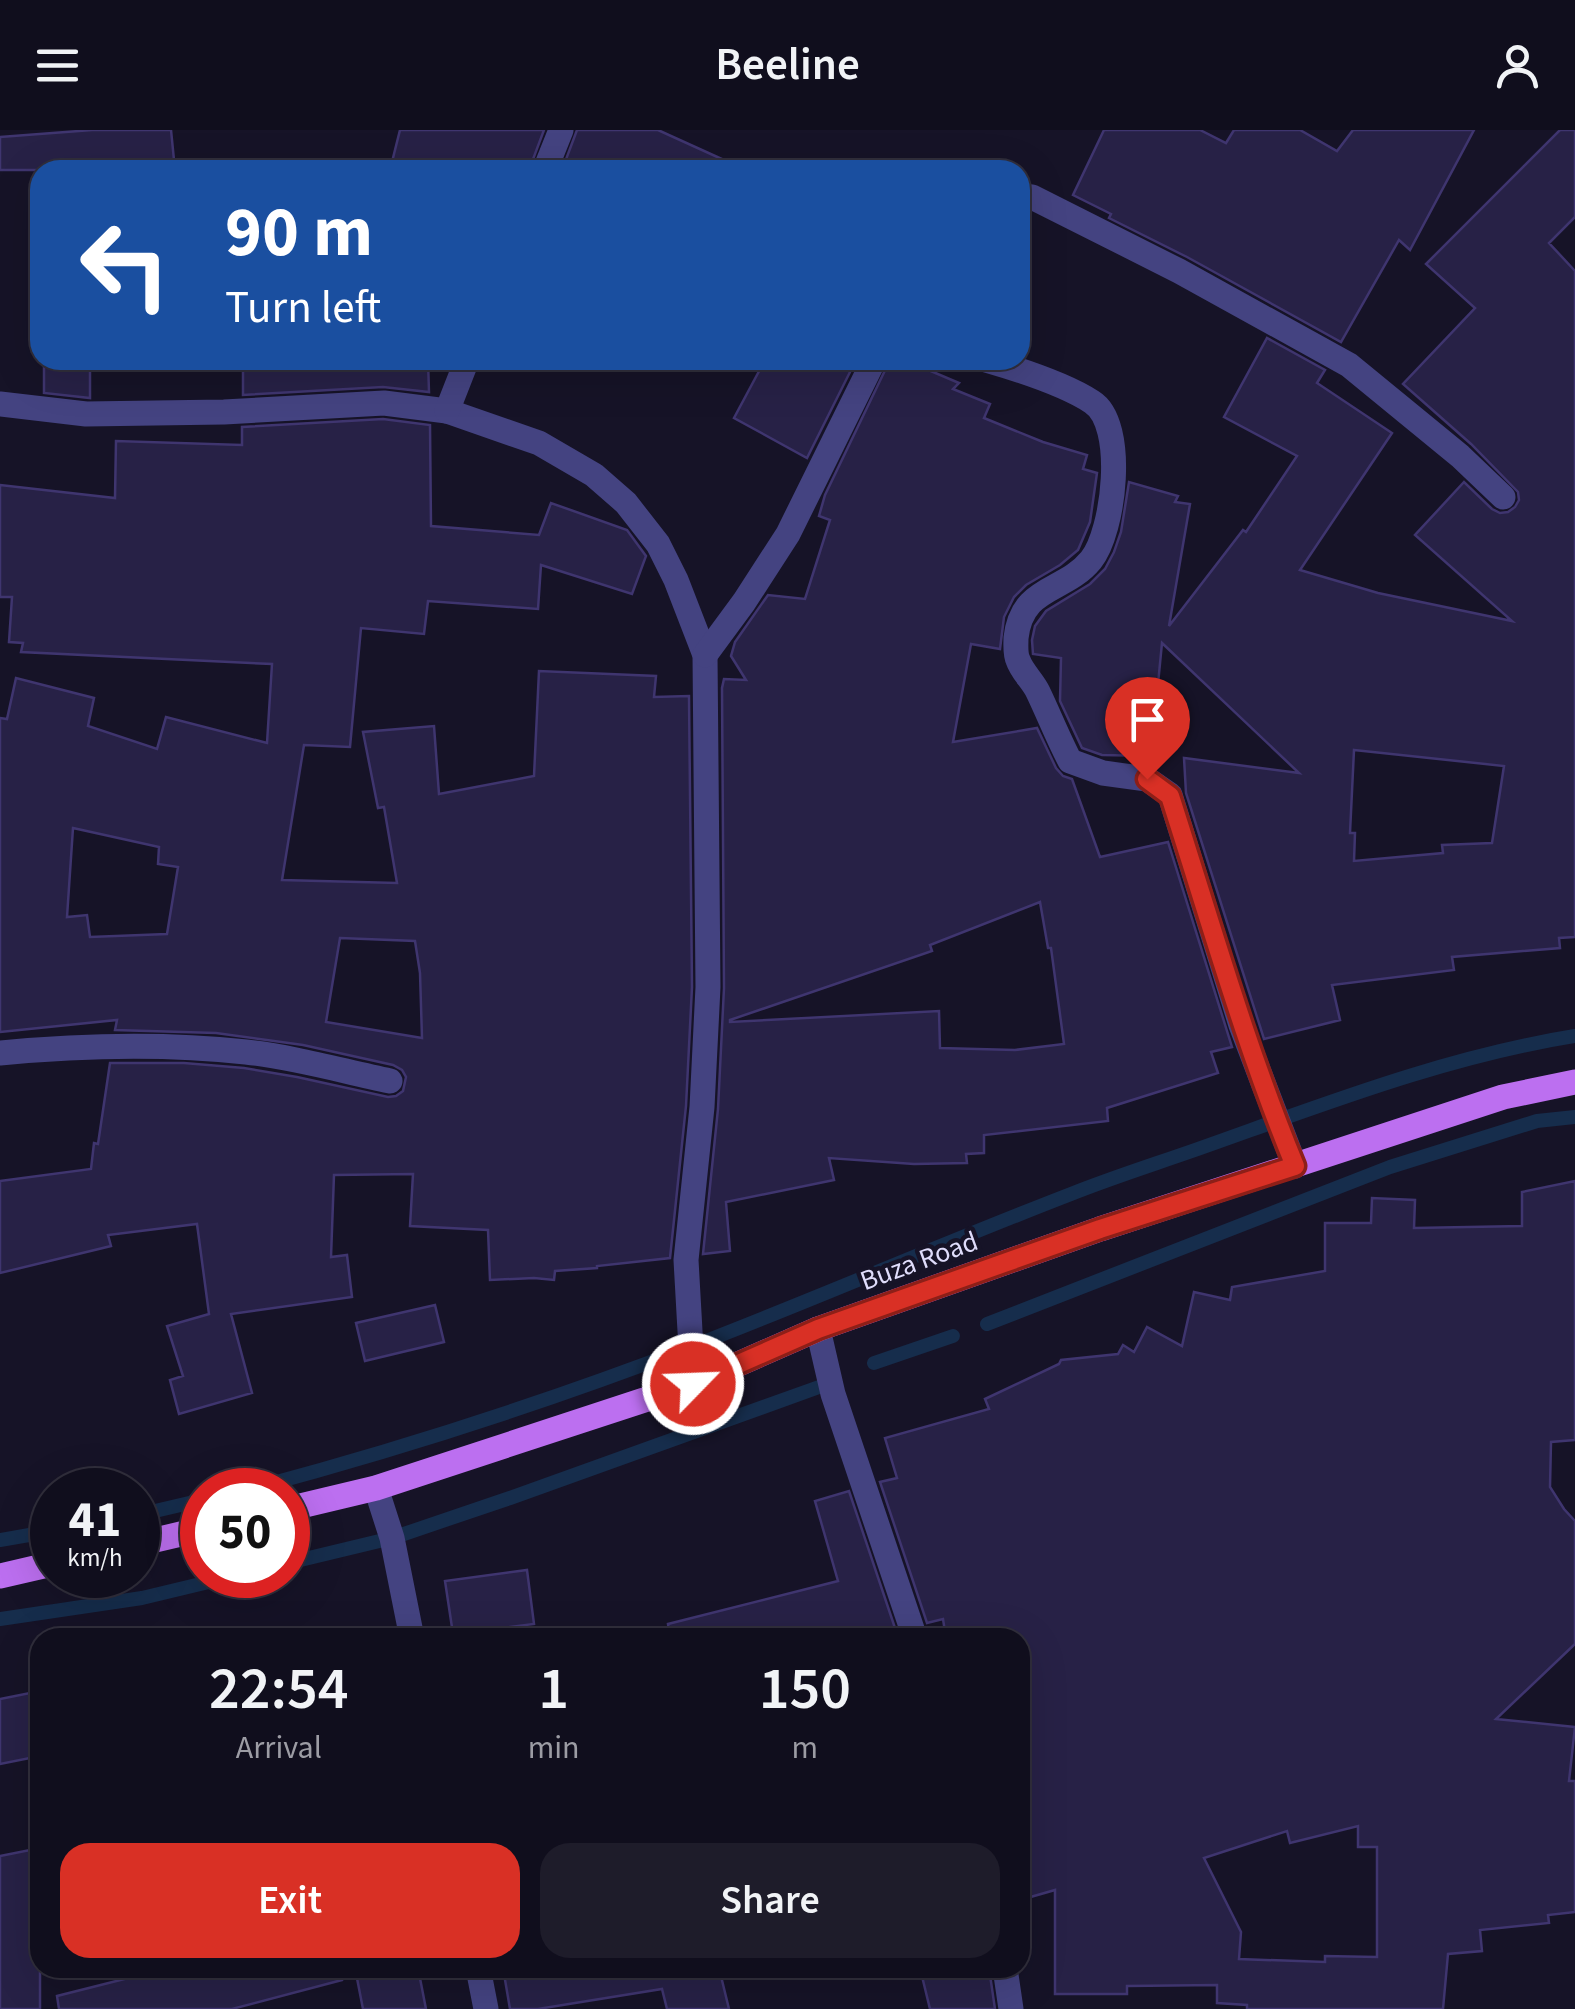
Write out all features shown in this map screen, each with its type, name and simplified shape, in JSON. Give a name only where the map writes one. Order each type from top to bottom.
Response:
[{"type":"main road","name":"Buza Road","points":[[310,1504],[376,1488],[693,1384],[818,1329],[1100,1229],[1503,1098],[1575,1082]]},
{"type":"main road","points":[[0,1576],[30,1569]]},
{"type":"street","points":[[549,160],[561,130]]},
{"type":"street","points":[[1030,197],[1179,270],[1349,365],[1504,496]]},
{"type":"street","points":[[447,411],[463,370]]},
{"type":"street","points":[[706,655],[788,534],[869,370]]},
{"type":"street","points":[[1018,370],[1096,404],[1110,430],[1115,469],[1105,526],[1094,558],[1075,575],[1026,605],[1018,624],[1017,659],[1037,689],[1070,761],[1103,773],[1147,779],[1170,796],[1242,1025],[1295,1166]]},
{"type":"street","points":[[0,404],[86,414],[224,412],[384,403],[447,411],[539,444],[594,475],[626,503],[658,544],[706,655],[708,987],[702,1107],[686,1260],[693,1384]]},
{"type":"street","points":[[0,1054],[90,1046],[250,1052],[390,1081]]},
{"type":"street","points":[[818,1329],[833,1394],[913,1628]]},
{"type":"street","points":[[376,1488],[392,1538],[410,1628]]},
{"type":"street","points":[[480,1978],[486,2009]]},
{"type":"street","points":[[1006,1978],[1012,2009]]},
{"type":"building","points":[[92,130],[171,130],[174,160],[30,160],[30,170],[0,170],[0,137]]},
{"type":"building","points":[[400,130],[544,130],[533,160],[392,160]]},
{"type":"building","points":[[577,130],[658,130],[724,160],[566,160]]},
{"type":"building","points":[[1104,130],[1200,130],[1226,143],[1234,130],[1300,130],[1337,151],[1353,130],[1474,130],[1410,250],[1399,240],[1341,342],[1073,195]]},
{"type":"building","points":[[1560,130],[1575,130],[1575,217],[1549,243],[1575,271],[1575,937],[1559,938],[1560,948],[1452,957],[1454,970],[1332,985],[1340,1020],[1264,1039],[1186,793],[1184,758],[1299,773],[1162,643],[1151,756],[1102,755],[1082,748],[1060,701],[1061,658],[1033,654],[1032,640],[1035,626],[1046,611],[1090,584],[1105,569],[1121,532],[1129,482],[1178,496],[1175,502],[1190,504],[1169,626],[1243,530],[1246,532],[1297,456],[1224,417],[1267,338],[1325,370],[1317,383],[1392,433],[1300,570],[1378,593],[1512,621],[1415,535],[1464,482],[1500,513],[1508,512],[1519,500],[1518,492],[1471,444],[1403,384],[1475,308],[1426,264]],"holes":[[[1354,750],[1504,766],[1492,843],[1442,845],[1443,853],[1354,861],[1355,833],[1350,833]]]},
{"type":"building","points":[[44,370],[90,370],[90,398],[44,393]]},
{"type":"building","points":[[243,370],[428,370],[429,392],[383,387],[243,395]]},
{"type":"building","points":[[760,370],[851,370],[807,458],[734,418]]},
{"type":"building","points":[[885,370],[928,370],[959,383],[953,389],[990,404],[984,418],[1087,455],[1083,469],[1097,473],[1090,522],[1078,550],[1014,597],[1004,617],[1000,649],[971,644],[953,742],[1037,728],[1056,768],[1072,779],[1100,857],[1168,842],[1232,1047],[1211,1052],[1218,1073],[1107,1108],[1108,1121],[984,1135],[984,1153],[966,1154],[967,1163],[829,1158],[834,1180],[726,1202],[730,1251],[703,1254],[718,1109],[724,988],[722,688],[724,679],[746,680],[731,656],[735,642],[768,595],[805,599],[830,520],[819,516],[825,495]],"holes":[[[1040,902],[1051,948],[1064,1044],[1015,1050],[940,1048],[939,1011],[730,1022],[932,951],[930,945]]]},
{"type":"building","points":[[383,419],[430,425],[431,526],[539,535],[551,503],[627,530],[646,556],[632,594],[541,565],[538,609],[428,601],[424,634],[361,628],[350,747],[304,745],[282,880],[397,883],[384,807],[378,808],[363,732],[434,726],[439,794],[534,776],[539,671],[656,676],[654,697],[689,696],[692,987],[686,1106],[670,1258],[555,1271],[554,1280],[490,1280],[488,1230],[410,1226],[413,1174],[334,1175],[331,1257],[347,1255],[352,1297],[231,1314],[252,1393],[179,1414],[170,1380],[183,1376],[167,1326],[209,1314],[197,1224],[108,1235],[111,1246],[0,1273],[0,1181],[91,1169],[110,1063],[244,1068],[388,1097],[403,1091],[406,1077],[393,1065],[303,1045],[216,1033],[115,1030],[117,1020],[0,1032],[0,718],[7,719],[16,678],[94,698],[88,726],[157,749],[166,717],[267,743],[272,664],[21,652],[23,643],[9,642],[12,597],[0,597],[0,485],[115,498],[116,441],[242,445],[242,427]],"holes":[[[73,828],[159,847],[158,864],[178,867],[167,934],[90,937],[87,915],[67,917]],[[340,938],[415,941],[422,1038],[326,1022]]]},
{"type":"building","points":[[1575,1181],[1575,1440],[1551,1442],[1550,1487],[1575,1521],[1575,1644],[1496,1719],[1575,1727],[1569,1781],[1575,1781],[1575,1912],[1548,1915],[1549,1923],[1480,1930],[1482,1951],[1448,1954],[1443,2009],[1247,2009],[1247,2005],[1217,2003],[1217,1985],[1127,1986],[1127,1994],[1055,1994],[1055,1890],[1030,1897],[1030,1628],[944,1628],[943,1619],[927,1623],[880,1482],[897,1478],[885,1438],[989,1409],[985,1399],[1061,1360],[1118,1354],[1123,1345],[1134,1352],[1147,1327],[1182,1346],[1194,1292],[1230,1300],[1232,1287],[1325,1271],[1325,1223],[1371,1223],[1372,1198],[1415,1200],[1414,1228],[1522,1226],[1522,1192]],"holes":[[[1358,1826],[1358,1847],[1377,1847],[1377,1957],[1325,1956],[1325,1962],[1239,1959],[1241,1932],[1204,1858],[1287,1831],[1290,1843]]]},
{"type":"building","points":[[435,1305],[444,1342],[365,1361],[356,1323]]},
{"type":"building","points":[[849,1491],[895,1628],[669,1628],[668,1624],[838,1581],[815,1501]]},
{"type":"building","points":[[527,1570],[534,1624],[452,1628],[445,1581]]},
{"type":"building","points":[[30,1693],[30,1758],[0,1764],[0,1699]]},
{"type":"building","points":[[30,1850],[30,1978],[40,1978],[40,2009],[0,2009],[0,1856]]},
{"type":"building","points":[[128,1978],[342,1980],[232,2009],[59,2009],[57,1996]]},
{"type":"building","points":[[357,1978],[420,1978],[426,2009],[363,2009]]},
{"type":"building","points":[[505,1978],[721,1978],[729,2009],[667,2009],[662,1989],[538,2009],[510,2009]]},
{"type":"building","points":[[922,1978],[990,1978],[995,2009],[930,2009]]},
{"type":"waterway","points":[[310,1472],[416,1442],[638,1367],[1086,1188],[1333,1101],[1477,1057],[1575,1036]]},
{"type":"waterway","points":[[987,1324],[1390,1167],[1537,1121],[1575,1117]]},
{"type":"waterway","points":[[874,1363],[953,1336]]},
{"type":"waterway","points":[[310,1558],[392,1538],[819,1387]]},
{"type":"waterway","points":[[160,1510],[180,1505]]},
{"type":"waterway","points":[[0,1540],[30,1535]]},
{"type":"waterway","points":[[0,1619],[180,1589]]},
{"type":"route","points":[[693,1384],[818,1329],[1100,1229],[1295,1166],[1242,1025],[1170,796],[1147,779]]}]
